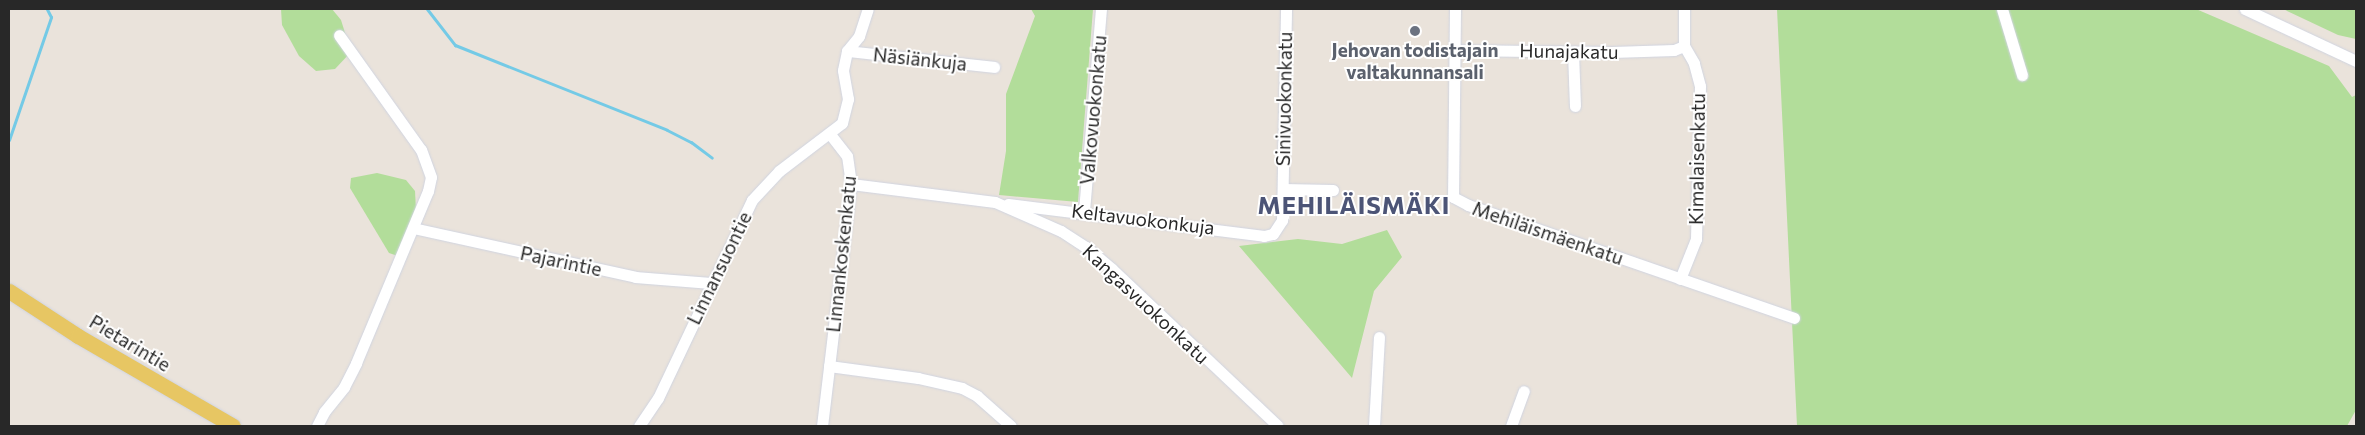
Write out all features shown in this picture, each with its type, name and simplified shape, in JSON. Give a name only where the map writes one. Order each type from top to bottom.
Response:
[{"type":"main road","name":"Pietarintie","points":[[9,291],[233,426]]},
{"type":"street","points":[[830,134],[842,123],[846,111],[843,70],[847,51],[859,36],[868,9]]},
{"type":"street","name":"Valkovuokonkatu","points":[[1084,211],[1102,9]]},
{"type":"street","name":"Sinivuokonkatu","points":[[1282,220],[1286,9]]},
{"type":"street","name":"Mehiläismäenkatu","points":[[1454,9],[1453,197],[1468,205],[1794,318]]},
{"type":"street","name":"Kimalaisenkatu","points":[[1680,279],[1696,239],[1699,105],[1698,78],[1684,46],[1684,9]]},
{"type":"street","points":[[2002,9],[2022,75]]},
{"type":"street","points":[[2245,9],[2356,61]]},
{"type":"street","points":[[317,426],[350,377],[428,191],[430,167],[401,121],[339,35]]},
{"type":"street","name":"Hunajakatu","points":[[1454,50],[1658,51],[1684,46]]},
{"type":"street","name":"Näsiänkuja","points":[[847,51],[994,67]]},
{"type":"street","points":[[1573,52],[1575,106]]},
{"type":"street","name":"Linnankoskenkatu","points":[[822,426],[851,184],[846,156],[830,134]]},
{"type":"street","name":"Linnansuontie","points":[[638,426],[658,398],[711,283],[756,194],[779,171],[830,134]]},
{"type":"street","name":"Kangasvuokonkatu","points":[[851,184],[995,202],[1037,220],[1086,247],[1278,426]]},
{"type":"street","points":[[1283,189],[1333,190]]},
{"type":"street","name":"Keltavuokonkuja","points":[[995,202],[1084,211],[1264,236],[1273,234],[1282,220]]},
{"type":"street","name":"Pajarintie","points":[[413,228],[635,277],[711,283]]},
{"type":"street","points":[[1374,426],[1379,337]]},
{"type":"street","points":[[830,366],[918,378],[962,388],[977,396],[1011,426]]},
{"type":"street","points":[[1510,426],[1524,391]]},
{"type":"green space","points":[[281,9],[332,9],[341,20],[351,52],[335,69],[316,71],[299,56],[282,25]]},
{"type":"green space","points":[[1031,9],[1093,9],[1078,202],[999,195],[1006,151],[1006,94],[1035,16]]},
{"type":"green space","points":[[1777,9],[2196,9],[2329,66],[2352,97],[2356,95],[2356,410],[2347,426],[1797,426]]},
{"type":"green space","points":[[2283,9],[2356,9],[2356,39],[2338,35]]},
{"type":"green space","points":[[377,173],[406,180],[415,191],[416,210],[398,256],[389,253],[350,188],[351,178]]},
{"type":"green space","points":[[1387,230],[1402,257],[1374,291],[1352,378],[1239,246],[1298,239],[1342,244]]},
{"type":"waterway","points":[[9,140],[51,17],[47,9]]},
{"type":"waterway","points":[[427,9],[455,45],[667,130],[691,142],[712,158]]},
{"type":"place","name":"Jehovan todistajain valtakunnansali","points":[[1415,31]]},
{"type":"district","name":"MEHILÄISMÄKI","points":[[1354,205]]}]
